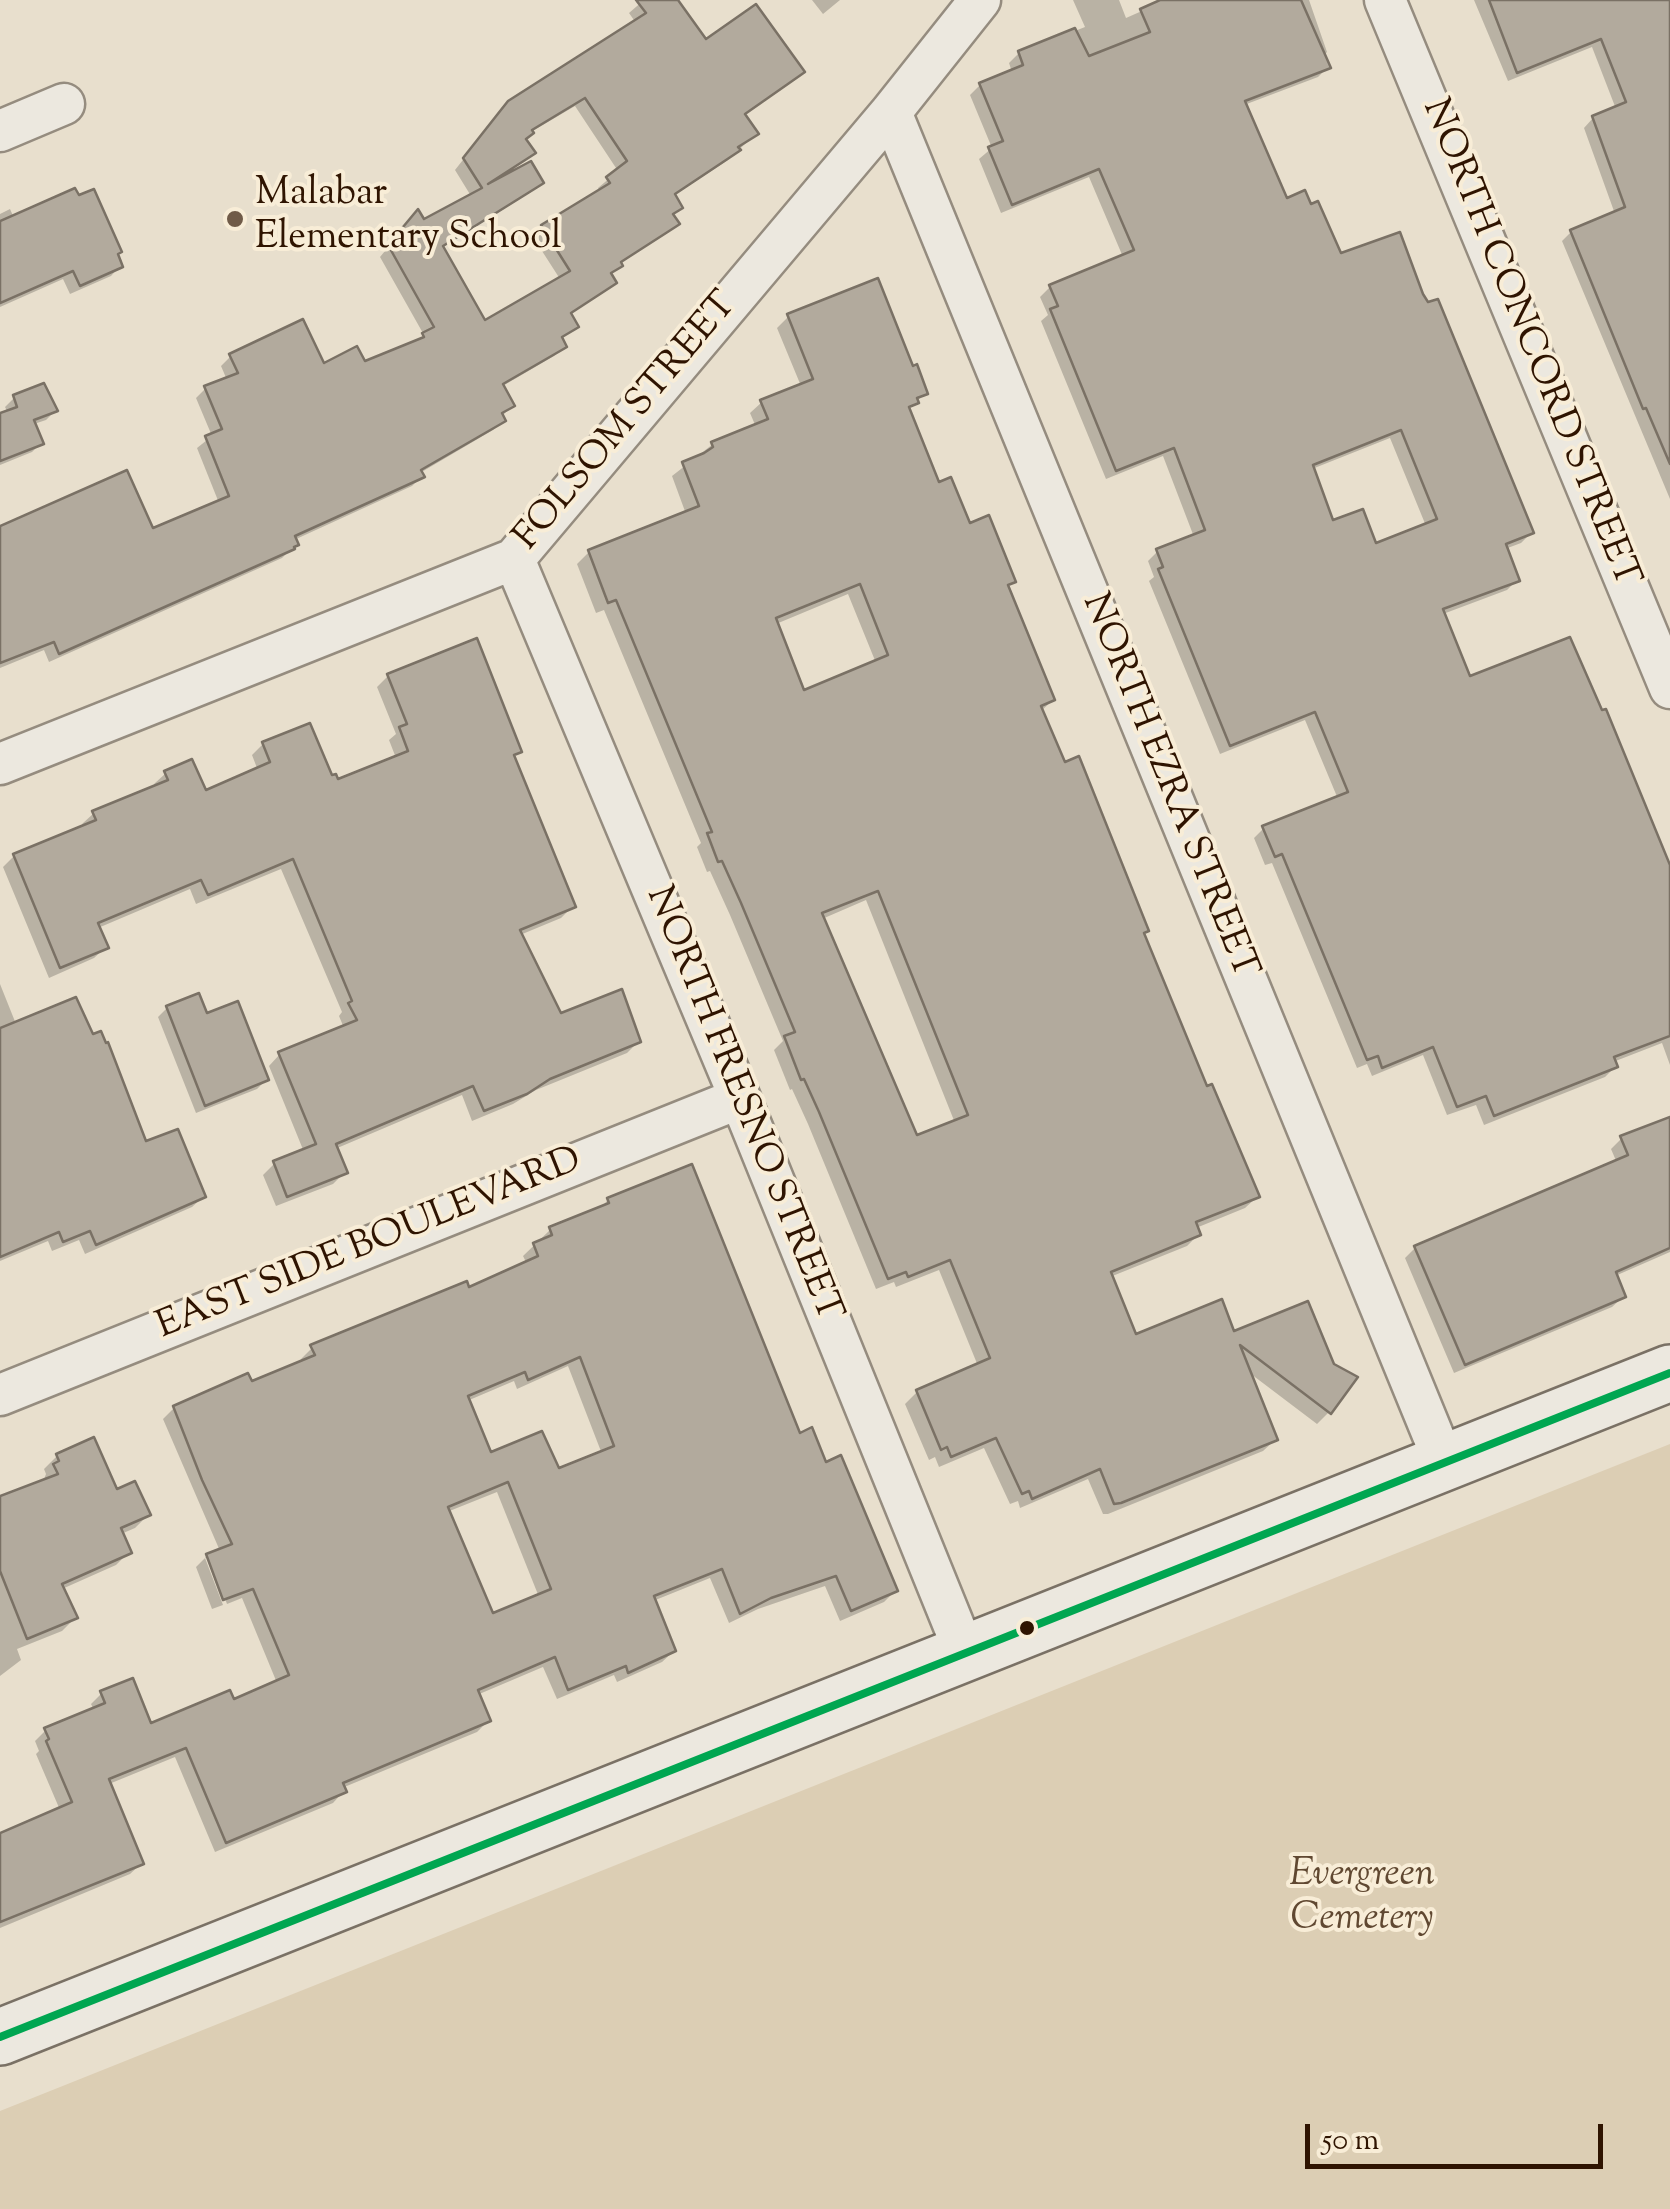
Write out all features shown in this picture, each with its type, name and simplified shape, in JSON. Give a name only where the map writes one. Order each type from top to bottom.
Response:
[{"type":"main road","points":[[0,2037],[1670,1372]]},
{"type":"street","name":"FOLSOM STREET","points":[[0,764],[514,558],[891,112],[980,0]]},
{"type":"street","name":"NORTH CONCORD STREET","points":[[1385,0],[1670,688]]},
{"type":"street","points":[[0,130],[64,104]]},
{"type":"street","name":"NORTH EZRA STREET","points":[[891,112],[1444,1462]]},
{"type":"street","name":"NORTH FRESNO STREET","points":[[514,558],[740,1098],[965,1653]]},
{"type":"street","name":"EAST SIDE BOULEVARD","points":[[0,1394],[740,1098]]},
{"type":"green space","name":"Evergreen Cemetery","points":[[1670,1444],[1670,2209],[0,2209],[0,2111]]},
{"type":"building","points":[[636,0],[678,0],[706,39],[756,4],[805,72],[745,114],[759,134],[675,194],[683,208],[673,214],[680,224],[621,262],[623,266],[611,273],[617,283],[571,313],[579,327],[562,337],[567,347],[503,384],[515,406],[502,413],[506,421],[421,470],[425,477],[295,536],[299,545],[295,549],[59,654],[54,642],[0,663],[0,526],[127,470],[153,528],[229,496],[205,436],[222,429],[204,386],[238,373],[229,354],[303,319],[324,363],[357,346],[365,361],[424,337],[422,333],[434,327],[388,245],[418,209],[424,219],[482,188],[463,158],[508,101],[646,13]],"holes":[[[585,98],[627,161],[606,177],[610,183],[541,225],[570,271],[485,320],[443,246],[544,183],[531,161],[488,184],[536,153],[526,139],[534,133],[532,130]]]},
{"type":"building","points":[[1160,0],[1301,0],[1331,68],[1245,101],[1287,198],[1305,190],[1311,204],[1318,201],[1341,253],[1400,232],[1423,294],[1428,302],[1438,299],[1534,533],[1506,544],[1520,581],[1443,609],[1470,676],[1570,637],[1602,710],[1606,709],[1670,865],[1670,1036],[1614,1057],[1618,1067],[1494,1116],[1486,1096],[1457,1107],[1433,1047],[1382,1068],[1378,1056],[1367,1060],[1282,854],[1275,857],[1262,826],[1348,792],[1315,712],[1230,746],[1158,569],[1163,567],[1156,549],[1205,530],[1174,448],[1116,471],[1050,309],[1058,306],[1049,285],[1134,250],[1099,169],[1012,205],[988,147],[1003,141],[979,83],[1023,65],[1018,51],[1075,28],[1089,56],[1150,32],[1140,9]],"holes":[[[1401,430],[1437,519],[1376,543],[1363,509],[1333,520],[1313,465]]]},
{"type":"building","points":[[1489,0],[1670,0],[1670,464],[1646,408],[1643,409],[1570,230],[1625,207],[1592,116],[1626,102],[1601,39],[1517,73]]},
{"type":"building","points":[[75,188],[79,195],[94,189],[122,252],[118,254],[123,267],[80,286],[73,271],[0,303],[0,221]]},
{"type":"building","points":[[878,278],[928,394],[909,407],[939,482],[951,477],[970,523],[989,515],[1016,582],[1008,585],[1055,700],[1041,706],[1065,762],[1079,756],[1149,931],[1144,933],[1207,1086],[1212,1084],[1260,1197],[1196,1222],[1201,1235],[1111,1272],[1136,1334],[1222,1299],[1234,1331],[1308,1301],[1334,1364],[1358,1377],[1331,1414],[1240,1345],[1278,1440],[1121,1503],[1114,1504],[1100,1469],[1032,1499],[1029,1491],[1022,1494],[996,1438],[951,1457],[947,1447],[941,1450],[916,1390],[990,1358],[950,1260],[908,1277],[906,1272],[888,1279],[784,1036],[795,1032],[722,861],[718,862],[707,833],[712,832],[616,600],[608,603],[588,550],[699,506],[682,462],[713,447],[711,442],[768,419],[760,400],[813,379],[787,314]],"holes":[[[860,584],[888,655],[804,690],[776,618]],[[878,891],[968,1115],[917,1135],[822,913]]]},
{"type":"building","points":[[44,383],[58,411],[34,420],[44,444],[0,461],[0,413],[17,407],[13,395]]},
{"type":"building","points":[[477,638],[522,752],[514,755],[576,907],[520,930],[561,1013],[622,989],[641,1042],[484,1111],[473,1086],[336,1144],[348,1173],[287,1197],[273,1161],[316,1144],[278,1052],[357,1020],[293,859],[208,895],[201,880],[98,923],[109,948],[60,968],[13,854],[96,820],[92,811],[168,780],[164,771],[192,759],[206,790],[270,762],[262,742],[310,723],[332,775],[336,774],[338,779],[408,751],[399,727],[407,724],[387,674]]},
{"type":"building","points":[[199,993],[207,1013],[238,1001],[269,1080],[205,1106],[166,1006]]},
{"type":"building","points":[[76,997],[93,1034],[101,1031],[108,1042],[146,1141],[178,1129],[206,1197],[96,1245],[90,1231],[63,1242],[59,1232],[0,1257],[0,1028]]},
{"type":"building","points":[[1670,1117],[1670,1248],[1616,1272],[1626,1297],[1465,1365],[1414,1246],[1628,1155],[1620,1136]]},
{"type":"building","points":[[692,1164],[800,1433],[812,1427],[826,1462],[841,1455],[898,1591],[851,1611],[836,1576],[771,1598],[740,1614],[722,1569],[654,1596],[676,1651],[628,1673],[626,1666],[568,1690],[555,1657],[478,1690],[491,1721],[343,1783],[347,1792],[226,1843],[186,1748],[109,1779],[144,1864],[0,1922],[0,1833],[72,1802],[44,1728],[105,1703],[100,1691],[133,1678],[151,1723],[230,1690],[234,1699],[289,1675],[253,1589],[223,1600],[206,1554],[232,1544],[173,1406],[248,1373],[252,1381],[315,1355],[310,1345],[467,1281],[469,1287],[538,1256],[533,1243],[552,1235],[549,1227],[609,1203],[607,1198]],"holes":[[[580,1357],[614,1446],[559,1468],[542,1431],[491,1452],[468,1396],[525,1372],[528,1380]],[[508,1482],[551,1589],[493,1613],[448,1507]]]},
{"type":"building","points":[[94,1437],[117,1489],[135,1481],[151,1515],[121,1528],[132,1553],[62,1584],[78,1618],[27,1639],[0,1571],[0,1496],[58,1474],[53,1464],[59,1461],[56,1454]]},
{"type":"transit line","points":[[0,2037],[1670,1373]]},
{"type":"place","name":"Malabar Elementary School","points":[[235,219]]}]
